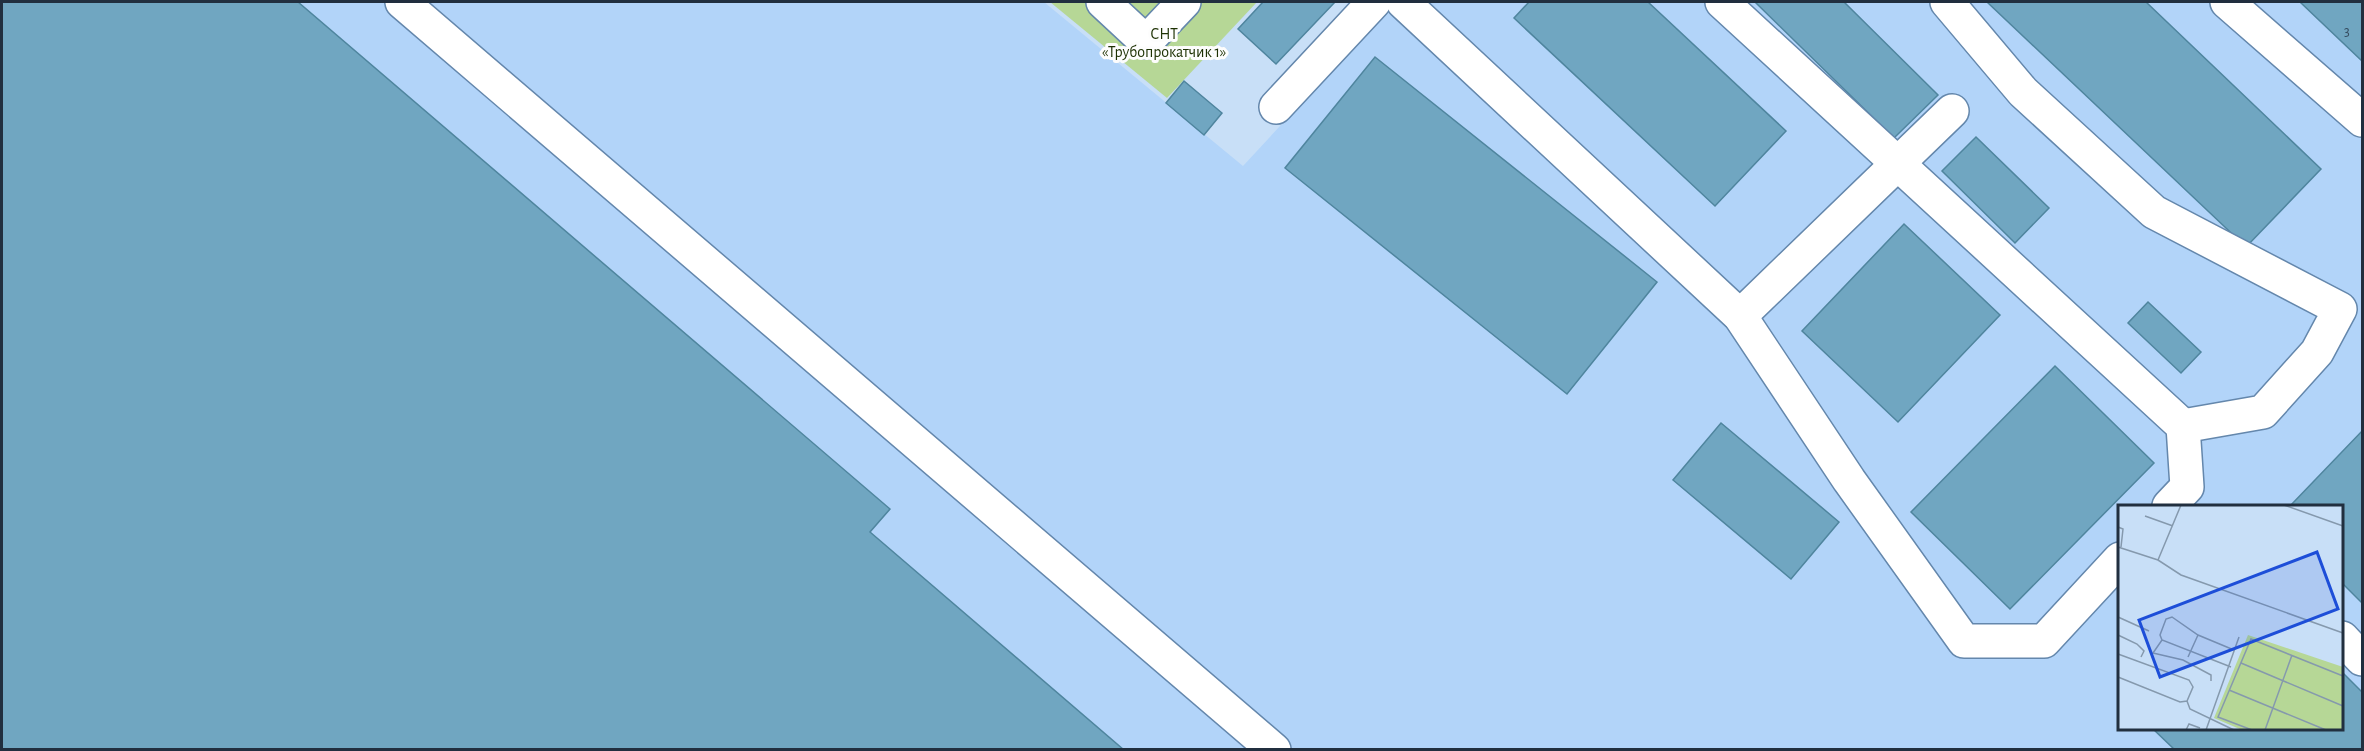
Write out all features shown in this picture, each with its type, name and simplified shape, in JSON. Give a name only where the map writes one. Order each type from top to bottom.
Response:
[{"type":"lane","points":[[402,2],[1274,750]]},
{"type":"lane","points":[[1102,2],[1146,42],[1184,2]]},
{"type":"lane","points":[[1276,107],[1374,2]]},
{"type":"lane","points":[[1403,2],[1740,316],[1849,480],[1965,641],[2044,641],[2118,562]]},
{"type":"lane","points":[[1722,2],[2183,426],[2187,487],[2171,505]]},
{"type":"lane","points":[[1947,2],[2023,92],[2154,212],[2340,309],[2317,352],[2263,412],[2183,426]]},
{"type":"lane","points":[[2227,2],[2362,120]]},
{"type":"lane","points":[[1740,316],[1952,111]]},
{"type":"lane","points":[[2343,639],[2362,658]]},
{"type":"shaded area","points":[[2,2],[1044,2],[1243,166],[1395,2],[2362,2],[2362,749],[2,749]]},
{"type":"green space","name":"СНТ «Трубопрокатчик 1»","points":[[1050,2],[1257,2],[1167,98]]},
{"type":"building","points":[[2,2],[298,2],[890,509],[870,532],[1124,750],[2,750]]},
{"type":"building","points":[[1263,2],[1335,2],[1276,64],[1238,29]]},
{"type":"building","points":[[1529,2],[1648,2],[1786,131],[1715,206],[1514,18]]},
{"type":"building","points":[[1755,2],[1844,2],[1938,95],[1894,138]]},
{"type":"building","points":[[1987,2],[2146,2],[2321,169],[2246,247]]},
{"type":"building","points":[[2300,2],[2362,2],[2362,61]]},
{"type":"building","points":[[1375,57],[1657,282],[1567,394],[1285,168]]},
{"type":"building","points":[[1184,81],[1222,113],[1204,135],[1166,103]]},
{"type":"building","points":[[1976,137],[2049,208],[2015,243],[1942,171]]},
{"type":"building","points":[[1904,224],[2000,315],[1898,422],[1802,331]]},
{"type":"building","points":[[2148,302],[2201,352],[2181,373],[2128,323]]},
{"type":"building","points":[[2055,366],[2154,463],[2010,609],[1911,512]]},
{"type":"building","points":[[1721,423],[1839,522],[1791,579],[1673,480]]},
{"type":"building","points":[[2362,431],[2362,603],[2343,584],[2343,505],[2291,505]]},
{"type":"building","points":[[2343,673],[2362,692],[2362,750],[2175,750],[2154,730],[2343,730]]}]
